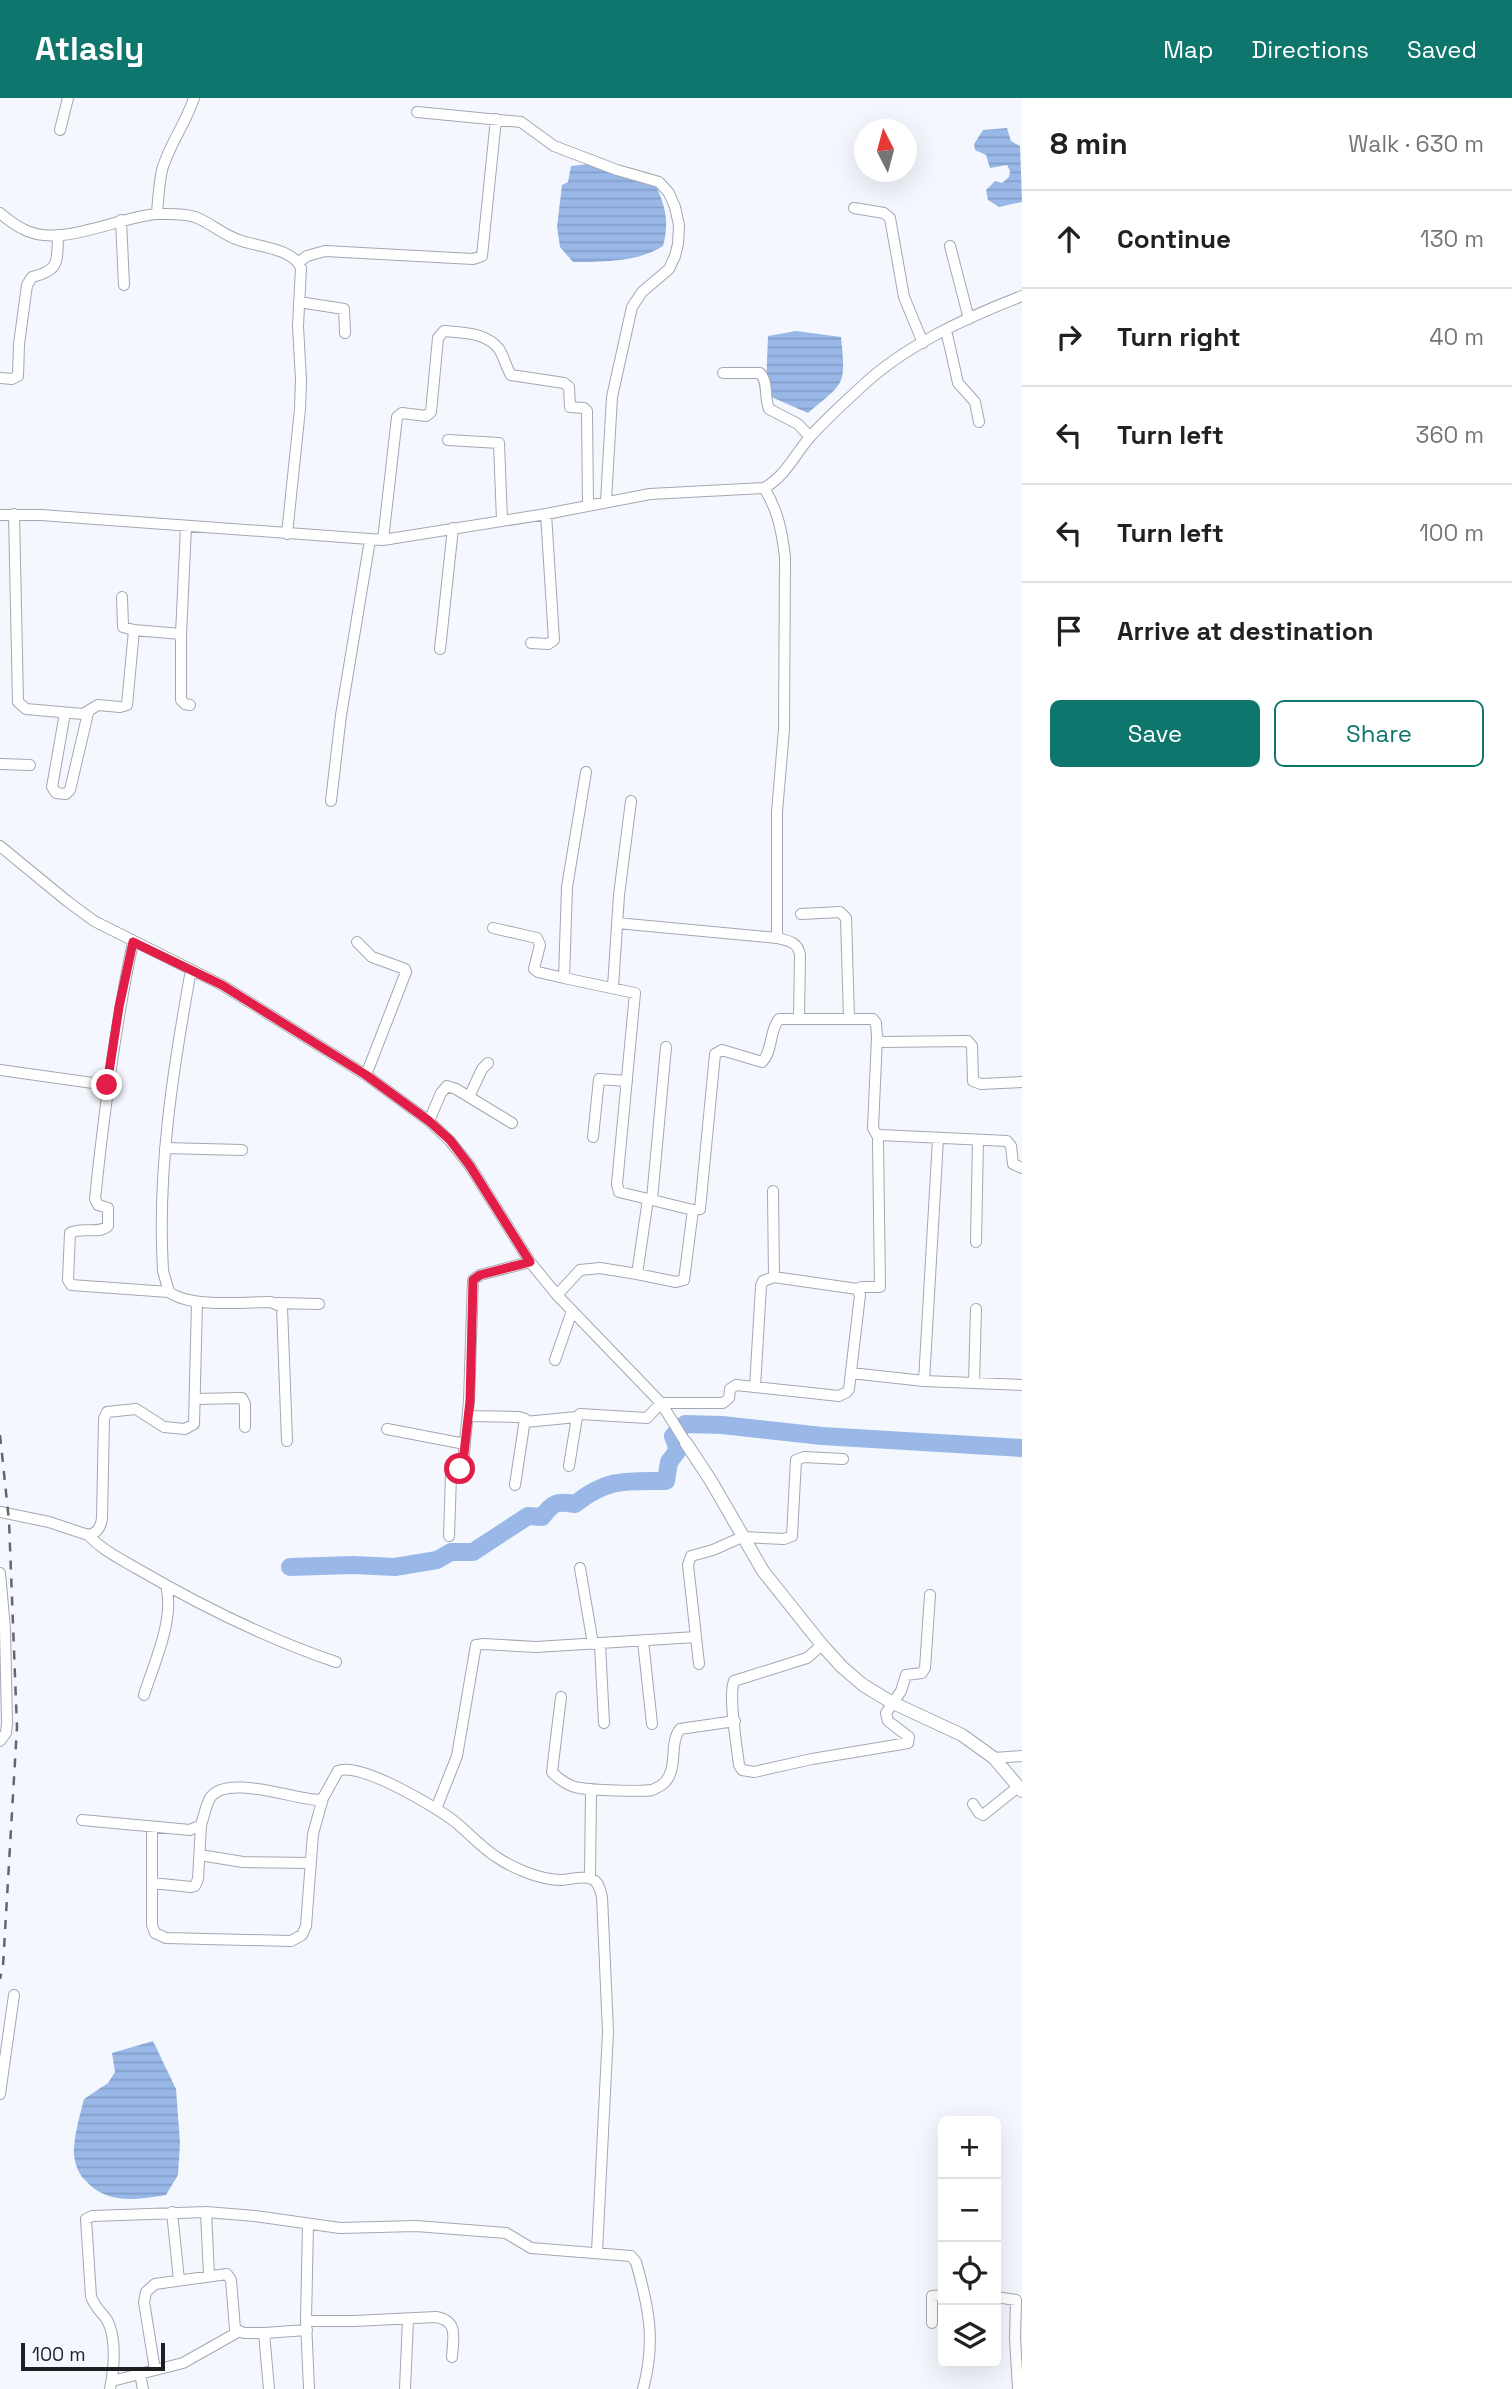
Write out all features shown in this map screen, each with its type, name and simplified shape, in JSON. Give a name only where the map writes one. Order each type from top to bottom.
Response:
[{"type":"street","points":[[60,130],[68,98]]},
{"type":"street","points":[[158,214],[158,193],[163,167],[188,117],[194,98]]},
{"type":"street","points":[[417,113],[521,122],[554,146],[617,170],[659,182],[669,193],[679,225],[675,256],[660,278],[636,299],[617,372],[610,429],[606,501]]},
{"type":"street","points":[[299,262],[307,256],[325,251],[473,259],[482,256],[496,119]]},
{"type":"street","points":[[854,208],[884,213],[890,218],[904,297],[923,343]]},
{"type":"street","points":[[0,214],[31,233],[58,236],[88,231],[121,220],[177,214],[195,217],[226,235],[289,255],[299,262],[300,409],[287,534]]},
{"type":"street","points":[[121,220],[124,285]]},
{"type":"street","points":[[0,378],[12,379],[18,376],[19,344],[27,285],[32,277],[48,273],[56,264],[58,236]]},
{"type":"street","points":[[950,246],[969,318]]},
{"type":"street","points":[[0,515],[383,540],[546,514],[606,501],[697,490],[764,488],[776,482],[810,437],[862,386],[901,356],[969,318],[1022,296]]},
{"type":"street","points":[[299,302],[344,309],[345,333]]},
{"type":"street","points":[[946,330],[958,383],[975,402],[979,422]]},
{"type":"street","points":[[383,540],[397,417],[402,414],[426,416],[431,412],[438,338],[444,331],[478,335],[486,339],[499,349],[511,375],[564,383],[569,387],[570,407],[584,408],[587,411],[588,505]]},
{"type":"street","points":[[723,373],[760,373],[765,380],[769,409],[798,424],[810,437]]},
{"type":"street","points":[[448,440],[499,443],[502,520]]},
{"type":"street","points":[[764,488],[774,504],[782,532],[785,557],[784,729],[776,813],[778,938]]},
{"type":"street","points":[[14,514],[18,702],[26,709],[88,713]]},
{"type":"street","points":[[531,643],[548,644],[554,640],[546,514]]},
{"type":"street","points":[[186,527],[181,700],[190,705]]},
{"type":"street","points":[[440,649],[453,528]]},
{"type":"street","points":[[331,801],[341,715],[370,540]]},
{"type":"street","points":[[122,597],[123,627],[134,631],[181,634]]},
{"type":"street","points":[[65,713],[52,787],[56,793],[66,794],[88,713],[98,705],[127,705],[134,631]]},
{"type":"street","points":[[0,764],[30,765]]},
{"type":"street","points":[[564,978],[567,887],[586,772]]},
{"type":"street","points":[[613,987],[617,923],[631,801]]},
{"type":"street","points":[[0,846],[76,908],[133,942],[222,985],[366,1075],[429,1121],[450,1140],[470,1166],[530,1262],[557,1295],[661,1403],[711,1481],[763,1571],[822,1645],[863,1685],[891,1702],[962,1735],[994,1758],[1020,1789],[984,1815],[972,1804]]},
{"type":"street","points":[[801,914],[840,912],[846,918],[849,1018]]},
{"type":"street","points":[[617,923],[778,938],[794,943],[799,950],[799,1018]]},
{"type":"street","points":[[494,928],[537,938],[540,945],[534,969],[633,992],[636,996],[618,1188],[624,1194],[693,1210],[701,1209],[715,1054],[722,1050],[762,1062],[766,1057],[776,1022],[783,1018],[875,1020],[877,1037],[873,1128],[878,1137],[880,1287],[864,1286],[857,1289],[774,1277],[763,1281],[755,1387]]},
{"type":"street","points":[[133,942],[119,1007],[107,1085],[95,1199],[98,1205],[108,1208],[108,1226],[102,1231],[75,1230],[70,1233],[69,1283],[75,1286],[169,1292],[179,1298],[197,1302],[319,1304]]},
{"type":"street","points":[[357,942],[372,957],[405,969],[406,972],[406,978],[366,1075]]},
{"type":"street","points":[[169,1292],[162,1256],[165,1148],[175,1056],[191,970]]},
{"type":"street","points":[[877,1037],[880,1042],[968,1041],[972,1046],[973,1081],[981,1084],[1022,1082]]},
{"type":"street","points":[[638,1274],[650,1199],[666,1047]]},
{"type":"street","points":[[469,1097],[482,1069],[488,1063]]},
{"type":"street","points":[[0,1070],[107,1085]]},
{"type":"street","points":[[593,1137],[599,1079],[627,1082]]},
{"type":"street","points":[[429,1121],[441,1093],[447,1086],[512,1123]]},
{"type":"street","points":[[878,1137],[887,1134],[1007,1141],[1011,1146],[1013,1164],[1022,1168]]},
{"type":"street","points":[[924,1381],[938,1139]]},
{"type":"street","points":[[976,1242],[978,1140]]},
{"type":"street","points":[[165,1148],[243,1150]]},
{"type":"street","points":[[773,1191],[774,1277]]},
{"type":"street","points":[[557,1295],[580,1270],[600,1268],[676,1282],[684,1280],[693,1210]]},
{"type":"street","points":[[449,1536],[451,1475],[462,1466],[468,1416],[473,1280],[480,1275],[530,1262]]},
{"type":"street","points":[[525,1422],[577,1417],[586,1413],[647,1418],[661,1403],[723,1403],[729,1398],[732,1386],[839,1396],[849,1389],[860,1296],[857,1289]]},
{"type":"street","points":[[88,1535],[94,1533],[101,1523],[104,1419],[107,1412],[136,1409],[164,1427],[190,1428],[196,1419],[197,1302]]},
{"type":"street","points":[[277,1303],[284,1313],[287,1441]]},
{"type":"street","points":[[974,1383],[976,1309]]},
{"type":"street","points":[[555,1360],[572,1311]]},
{"type":"street","points":[[851,1373],[924,1381],[1022,1385]]},
{"type":"street","points":[[196,1399],[242,1398],[245,1427]]},
{"type":"street","points":[[468,1416],[525,1419],[515,1485]]},
{"type":"street","points":[[569,1466],[577,1417]]},
{"type":"street","points":[[387,1429],[465,1444]]},
{"type":"street","points":[[699,1664],[689,1560],[695,1554],[713,1550],[742,1537],[784,1539],[792,1536],[796,1460],[804,1457],[843,1459]]},
{"type":"street","points":[[0,1512],[49,1522],[88,1535],[104,1550],[249,1629],[336,1662]]},
{"type":"street","points":[[580,1569],[597,1644],[604,1723]]},
{"type":"street","points":[[0,1573],[5,1629],[7,1723],[6,1733],[0,1741]]},
{"type":"street","points":[[144,1695],[167,1619],[169,1597],[166,1586]]},
{"type":"street","points":[[822,1645],[807,1658],[734,1681],[732,1689],[738,1765],[747,1773],[905,1744],[909,1737],[886,1718],[886,1713],[901,1691],[906,1675],[922,1673],[925,1668],[930,1595]]},
{"type":"street","points":[[436,1809],[457,1756],[477,1645],[526,1647],[696,1637]]},
{"type":"street","points":[[643,1641],[652,1724]]},
{"type":"street","points":[[561,1697],[552,1772],[573,1786],[591,1789],[641,1791],[660,1786],[667,1780],[671,1770],[675,1736],[680,1729],[734,1721]]},
{"type":"street","points":[[994,1758],[1022,1756]]},
{"type":"street","points":[[152,1826],[153,1929],[159,1936],[166,1938],[291,1941],[302,1935],[306,1926],[315,1825],[323,1798],[334,1775],[343,1768],[405,1790],[436,1809],[497,1857],[533,1874],[562,1880],[590,1878],[598,1885],[602,1897],[608,2032],[597,2252]]},
{"type":"street","points":[[152,1883],[195,1886],[198,1879],[201,1825],[209,1799],[215,1793],[239,1788],[272,1791],[314,1800],[323,1798]]},
{"type":"street","points":[[590,1878],[591,1789]]},
{"type":"street","points":[[82,1820],[190,1830],[201,1825]]},
{"type":"street","points":[[200,1856],[243,1862],[310,1863]]},
{"type":"street","points":[[0,2094],[14,1994]]},
{"type":"street","points":[[452,2357],[454,2329],[452,2323],[445,2318],[307,2326],[264,2333],[238,2332],[194,2358],[111,2385],[111,2334],[105,2318],[96,2309],[91,2296],[85,2222],[92,2216],[206,2211],[340,2228],[416,2226],[506,2233],[531,2248],[627,2255],[636,2262],[651,2325],[651,2347],[643,2389]]},
{"type":"street","points":[[206,2211],[209,2276]]},
{"type":"street","points":[[173,2212],[179,2280]]},
{"type":"street","points":[[308,2224],[309,2389]]},
{"type":"street","points":[[155,2370],[144,2297],[155,2284],[223,2273],[229,2276],[233,2325],[238,2332]]},
{"type":"street","points":[[932,2323],[932,2296],[938,2295]]},
{"type":"street","points":[[1001,2298],[1016,2300],[1018,2389]]},
{"type":"street","points":[[405,2389],[408,2319]]},
{"type":"street","points":[[264,2333],[269,2389]]},
{"type":"street","points":[[140,2374],[143,2389]]},
{"type":"water","points":[[1007,128],[1011,141],[1020,146],[1022,202],[999,207],[988,200],[986,190],[995,181],[1002,183],[1009,177],[1010,171],[1007,165],[990,168],[986,155],[975,150],[974,144],[983,130]]},
{"type":"water","points":[[598,163],[605,168],[628,167],[649,173],[666,217],[663,246],[632,258],[584,262],[573,262],[560,247],[557,227],[562,185],[568,182],[571,166]]},
{"type":"water","points":[[796,331],[841,337],[843,374],[840,382],[808,413],[769,396],[766,387],[768,336]]},
{"type":"water","points":[[153,2041],[176,2089],[180,2143],[178,2175],[166,2195],[132,2199],[111,2197],[93,2187],[76,2165],[75,2142],[84,2099],[108,2083],[115,2072],[112,2053]]},
{"type":"waterway","points":[[290,1567],[395,1567],[437,1560],[451,1552],[473,1552],[528,1516],[542,1517],[556,1504],[575,1504],[608,1485],[666,1481],[669,1462],[678,1450],[673,1436],[685,1424],[722,1425],[822,1436],[1022,1448]]},
{"type":"railway","points":[[0,1435],[9,1521],[17,1727],[3,1966],[0,1979]]},
{"type":"route","points":[[107,1085],[119,1007],[133,942],[222,985],[366,1075],[429,1121],[450,1140],[470,1166],[530,1262],[480,1275],[473,1280],[470,1401],[460,1469]]}]
